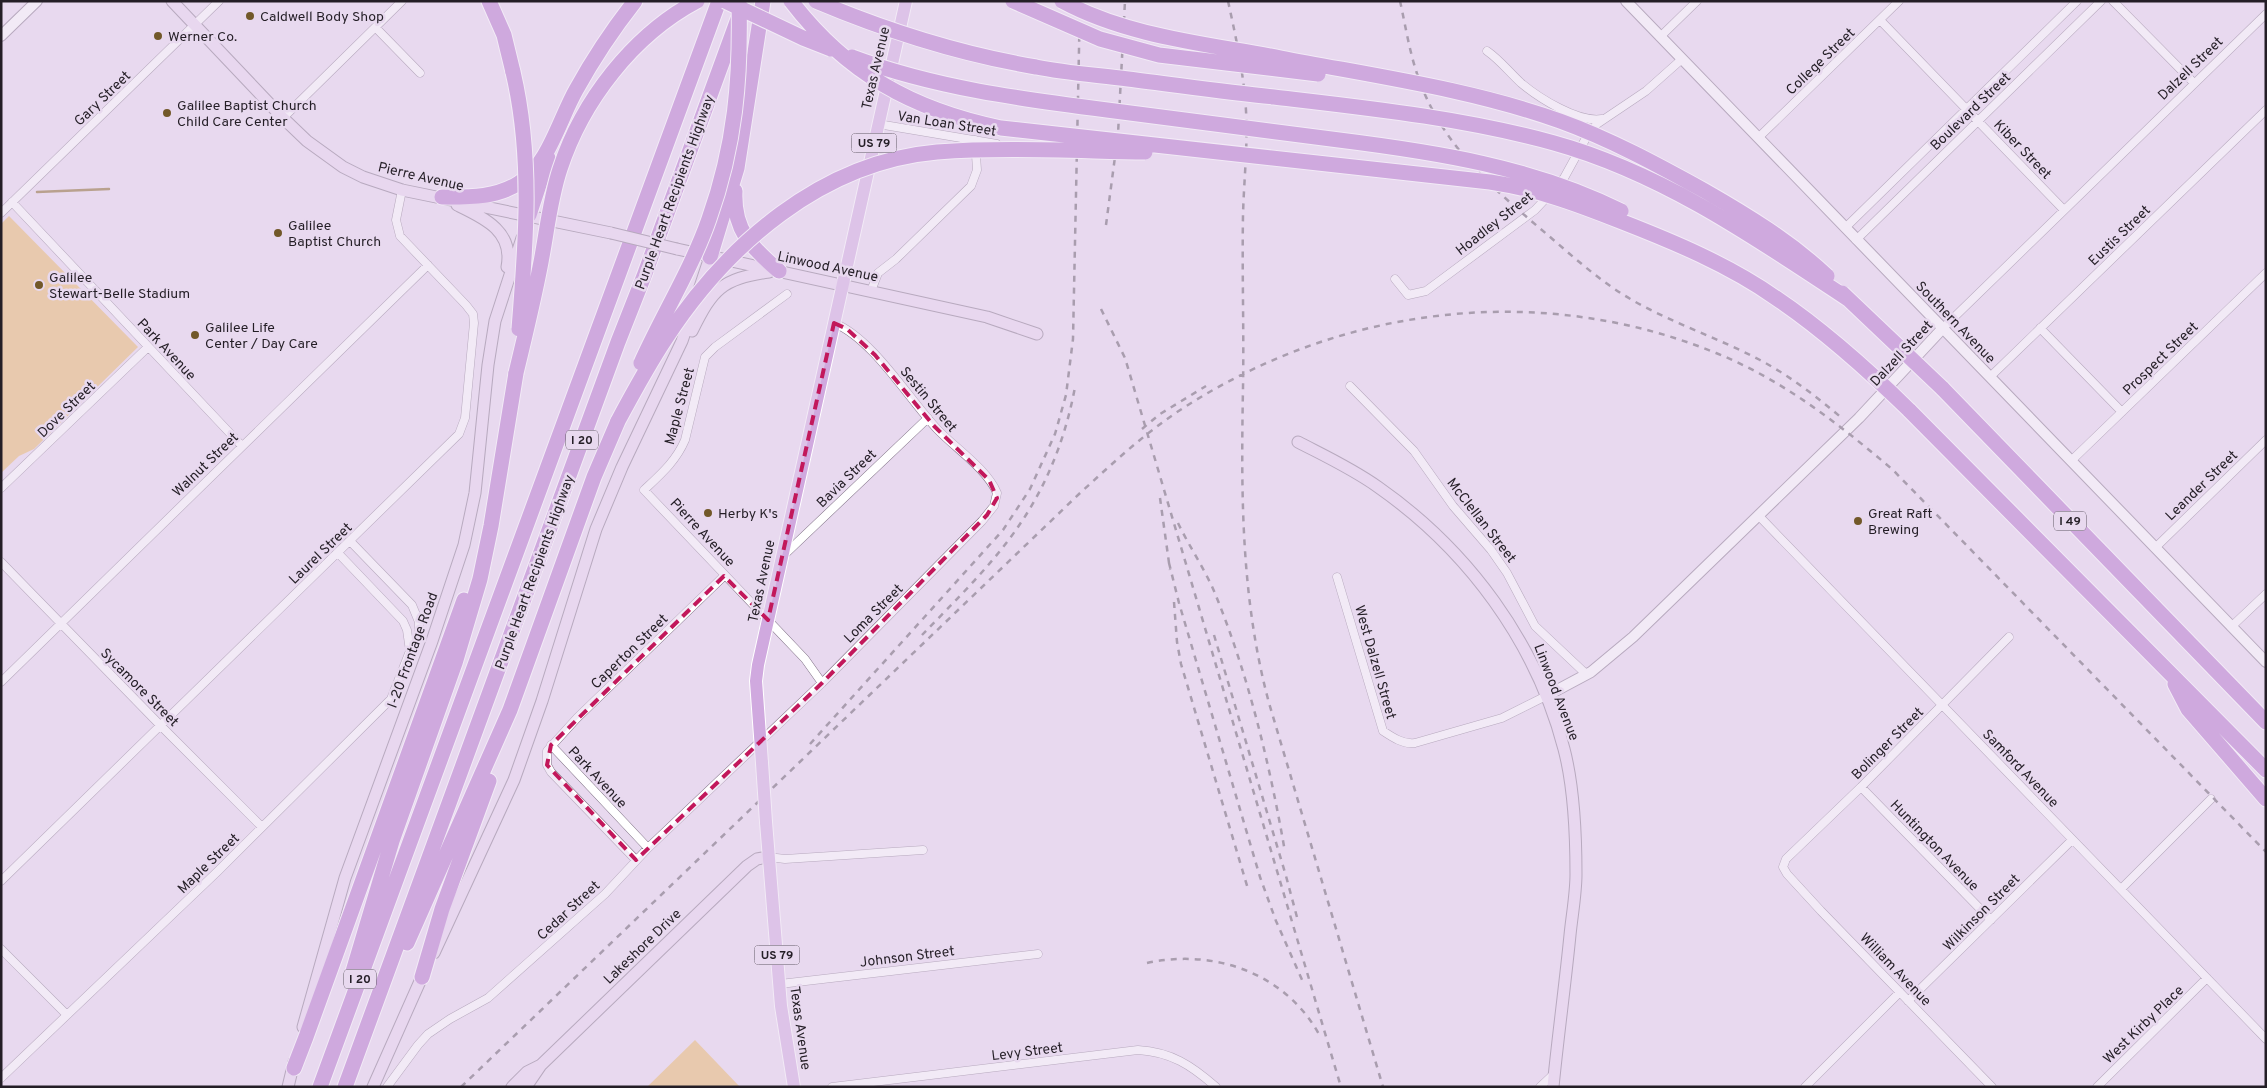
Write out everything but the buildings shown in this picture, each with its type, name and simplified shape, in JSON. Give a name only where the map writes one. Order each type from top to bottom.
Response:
[{"type":"highway","points":[[489,1],[504,35],[514,72],[523,120],[527,177],[525,256],[516,373]]},
{"type":"highway","points":[[442,198],[492,194],[520,183],[530,174],[543,157],[586,72],[634,1]]},
{"type":"highway","points":[[319,1087],[392,841],[455,663],[486,552],[516,373],[533,304],[553,194],[568,148],[595,97],[615,70],[659,27],[697,1]]},
{"type":"highway","name":"Purple Heart Recipients Highway","points":[[319,1087],[398,880],[719,1]]},
{"type":"highway","points":[[725,1],[803,38],[877,66],[974,91],[1037,102],[1368,144],[1460,158],[1517,172],[1557,184],[1612,207],[1639,221],[1665,238]]},
{"type":"highway","points":[[422,977],[445,901],[492,772],[510,710],[594,477],[633,381],[708,221],[730,145],[737,99],[740,39],[739,1]]},
{"type":"highway","name":"Purple Heart Recipients Highway","points":[[345,1087],[745,1]]},
{"type":"highway","points":[[763,1],[737,168],[735,198],[738,225],[753,249],[779,271]]},
{"type":"highway","points":[[791,1],[838,53],[857,67],[901,94],[947,115],[1001,128],[1414,172],[1512,185],[1542,192],[1665,238]]},
{"type":"highway","points":[[816,1],[857,18],[934,44],[1036,67],[1372,108],[1449,120],[1554,143],[1605,161],[1673,191],[1775,251],[1848,299]]},
{"type":"highway","points":[[1013,1],[1100,39],[1159,55],[1441,89]]},
{"type":"highway","points":[[1062,1],[1093,16],[1156,34],[1441,89],[1491,100],[1560,121],[1659,166],[1725,202],[1762,226],[1816,266],[1848,299]]},
{"type":"highway","points":[[529,215],[559,124]]},
{"type":"highway","points":[[618,420],[666,338],[708,283],[737,251],[775,217],[829,184],[884,162],[936,152],[1214,152]]},
{"type":"highway","points":[[710,257],[737,168]]},
{"type":"highway","name":"I 49","points":[[1665,238],[1730,270],[1775,296],[1835,341],[1909,410],[2266,770]]},
{"type":"highway","name":"I 49","points":[[1848,299],[1942,388],[2266,722]]},
{"type":"highway","points":[[294,1068],[468,588],[497,486]]},
{"type":"highway","points":[[2198,654],[2266,709]]},
{"type":"highway","points":[[2167,670],[2188,709],[2266,799]]},
{"type":"highway","points":[[357,1054],[510,710]]},
{"type":"main road","name":"Pierre Avenue","points":[[172,1],[307,141],[343,167],[363,177],[402,190],[611,233]]},
{"type":"main road","name":"Texas Avenue","points":[[794,1087],[783,1023],[768,857],[756,674],[906,1]]},
{"type":"main road","points":[[442,198],[488,220],[504,236],[509,254],[499,309]]},
{"type":"main road","name":"I-20 Frontage Road","points":[[288,1087],[294,1068],[296,1050],[345,878],[432,641],[464,545],[474,493],[488,365],[499,309],[529,215]]},
{"type":"main road","name":"Linwood Avenue","points":[[611,233],[710,257],[987,317],[1037,334]]},
{"type":"main road","points":[[373,1087],[422,977],[476,867],[514,780],[542,701],[596,529],[622,467],[682,341],[710,257]]},
{"type":"main road","points":[[664,381],[704,308],[718,290],[740,277],[779,271]]},
{"type":"main road","name":"Linwood Avenue","points":[[1298,442],[1337,462],[1377,486],[1413,514],[1447,545],[1498,605],[1512,626],[1546,696],[1562,743],[1568,771],[1576,848],[1573,907],[1553,1087]]},
{"type":"main road","name":"Lakeshore Drive","points":[[526,1087],[541,1065],[748,866],[757,859],[768,857]]},
{"type":"main road","name":"Lakeshore Drive","points":[[512,1087],[527,1072],[541,1065]]},
{"type":"street","points":[[1,36],[37,1]]},
{"type":"street","name":"Gary Street","points":[[1,213],[220,1]]},
{"type":"street","points":[[284,118],[402,1]]},
{"type":"street","name":"Southern Avenue","points":[[1626,1],[2266,662]]},
{"type":"street","points":[[1660,37],[1697,1]]},
{"type":"street","name":"College Street","points":[[1758,138],[1899,1]]},
{"type":"street","name":"Boulevard Street","points":[[1845,228],[2077,1]]},
{"type":"street","name":"Boulevard Street","points":[[1856,240],[2101,1]]},
{"type":"street","points":[[2113,1],[2194,84]]},
{"type":"street","name":"Dalzell Street","points":[[1546,696],[1586,674],[1633,637],[1859,418],[1943,328],[2266,14]]},
{"type":"street","name":"Kiber Street","points":[[1880,20],[2064,210]]},
{"type":"street","points":[[376,28],[420,73]]},
{"type":"street","points":[[1487,51],[1539,96],[1580,117],[1592,120],[1605,118]]},
{"type":"street","name":"Hoadley Street","points":[[1396,279],[1408,294],[1426,291],[1502,236],[1535,210],[1564,178],[1586,138],[1597,124],[1646,91],[1682,59]]},
{"type":"street","name":"Eustis Street","points":[[1990,377],[2266,110]]},
{"type":"street","name":"Van Loan Street","points":[[878,124],[1013,146]]},
{"type":"street","points":[[871,291],[878,273],[896,259],[971,186],[978,170],[975,140]]},
{"type":"street","name":"Laurel Street","points":[[1,882],[456,438],[463,427],[474,323],[473,314],[403,240],[397,231],[396,220],[402,190]]},
{"type":"street","name":"Park Avenue","points":[[12,202],[242,446]]},
{"type":"street","name":"Walnut Street","points":[[1,682],[428,266]]},
{"type":"street","name":"Prospect Street","points":[[2071,462],[2266,273]]},
{"type":"street","name":"Maple Street","points":[[644,490],[666,470],[681,450],[705,357],[715,347],[787,294]]},
{"type":"street","name":"Sestin Street","points":[[834,323],[847,329],[870,351],[949,442],[986,476],[995,489],[997,498]]},
{"type":"street","points":[[2040,328],[2122,412]]},
{"type":"street","name":"Dove Street","points":[[1,488],[148,347]]},
{"type":"street","name":"McClellan Street","points":[[1350,386],[1414,451],[1453,506],[1491,550],[1507,573],[1535,626],[1586,674]]},
{"type":"street","name":"Bavia Street","points":[[782,557],[928,418]]},
{"type":"street","name":"Leander Street","points":[[2155,548],[2266,440]]},
{"type":"street","name":"Pierre Avenue","points":[[644,490],[810,664],[822,683]]},
{"type":"street","name":"Loma Street","points":[[760,740],[822,683],[982,521],[994,506],[997,498]]},
{"type":"street","name":"Samford Avenue","points":[[1758,515],[2266,1039]]},
{"type":"street","points":[[350,541],[416,610],[419,634],[410,651]]},
{"type":"street","points":[[338,553],[403,621],[407,630],[410,651]]},
{"type":"street","name":"Sycamore Street","points":[[1,562],[160,726],[262,827]]},
{"type":"street","name":"Caperton Street","points":[[551,746],[724,576]]},
{"type":"street","name":"West Dalzell Street","points":[[1337,577],[1383,731],[1394,738],[1411,744],[1416,743],[1502,718],[1546,696]]},
{"type":"street","points":[[2232,627],[2266,594]]},
{"type":"street","name":"Bolinger Street","points":[[1783,867],[1786,859],[1861,787],[2009,637]]},
{"type":"street","name":"Maple Street","points":[[1,1078],[262,827],[391,699],[396,691],[410,651]]},
{"type":"street","name":"Cedar Street","points":[[387,1087],[428,1034],[496,992],[605,894],[648,848],[760,740]]},
{"type":"street","name":"Park Avenue","points":[[636,860],[550,772],[546,758],[551,746],[648,848]]},
{"type":"street","name":"Huntington Avenue","points":[[1861,787],[1991,920]]},
{"type":"street","points":[[2121,889],[2211,799]]},
{"type":"street","name":"Wilkinson Street","points":[[1908,1001],[2072,840]]},
{"type":"street","points":[[768,857],[785,859],[923,850]]},
{"type":"street","name":"William Avenue","points":[[1783,867],[1794,882],[1992,1087]]},
{"type":"street","points":[[1,949],[66,1015]]},
{"type":"street","name":"Johnson Street","points":[[780,984],[1038,954]]},
{"type":"street","name":"West Kirby Place","points":[[2097,1087],[2207,978]]},
{"type":"street","points":[[1805,1087],[1900,992]]},
{"type":"street","name":"Levy Street","points":[[832,1087],[1138,1050],[1161,1053],[1183,1061],[1216,1087]]},
{"type":"street","points":[[1540,1087],[1555,1072]]},
{"type":"highlighted area","points":[[834,323],[847,329],[875,355],[934,426],[989,480],[997,498],[987,515],[822,683],[636,860],[547,765],[551,745],[724,576],[768,620]]},
{"type":"shaded area","name":"Galilee Stewart-Belle Stadium","points":[[9,216],[138,347],[34,449],[19,456],[1,473],[1,224]]},
{"type":"shaded area","points":[[695,1040],[740,1087],[647,1087]]},
{"type":"waterway","points":[[37,192],[109,189]]},
{"type":"railway","points":[[810,744],[1003,530],[1030,489],[1055,434],[1066,395],[1073,339],[1080,1]]},
{"type":"railway","points":[[1106,225],[1118,134],[1125,1]]},
{"type":"railway","points":[[1228,1],[1240,61],[1246,113],[1243,237],[1242,468],[1245,547],[1253,625],[1269,703],[1383,1087]]},
{"type":"railway","points":[[1400,1],[1408,42],[1420,82],[1430,106],[1458,148],[1510,203],[1594,274],[1630,299],[1771,366],[1803,387],[1843,419]]},
{"type":"railway","points":[[1101,309],[1125,358],[1341,1087]]},
{"type":"railway","points":[[461,1087],[1079,494],[1145,436],[1188,405],[1249,371],[1313,345],[1379,326],[1446,315],[1514,312],[1582,317],[1650,331],[1716,353],[1741,364],[1809,404],[1893,470],[2266,852]]},
{"type":"railway","points":[[1142,429],[1160,414],[1206,386]]},
{"type":"railway","points":[[922,635],[986,568],[1010,539],[1030,508],[1055,458],[1067,423],[1075,387]]},
{"type":"railway","points":[[1160,498],[1170,570]]},
{"type":"railway","points":[[1178,523],[1214,591],[1237,654],[1257,720],[1285,852]]},
{"type":"railway","points":[[1169,563],[1179,603],[1260,877],[1276,921],[1303,982]]},
{"type":"railway","points":[[1174,602],[1177,642],[1181,664],[1248,889]]},
{"type":"railway","points":[[1214,635],[1298,921]]},
{"type":"railway","points":[[1147,963],[1173,959],[1198,959],[1223,963],[1247,971],[1269,982],[1289,997],[1307,1016],[1321,1038]]},
{"type":"place","name":"Caldwell Body Shop","points":[[250,16]]},
{"type":"place","name":"Werner Co.","points":[[158,36]]},
{"type":"place","name":"Galilee Baptist Church Child Care Center","points":[[167,113]]},
{"type":"place","name":"Galilee Baptist Church","points":[[278,233]]},
{"type":"place","name":"Galilee Stewart-Belle Stadium","points":[[39,285]]},
{"type":"place","name":"Galilee Life Center / Day Care","points":[[195,335]]},
{"type":"place","name":"Herby K's","points":[[708,513]]},
{"type":"place","name":"Great Raft Brewing","points":[[1858,521]]}]
